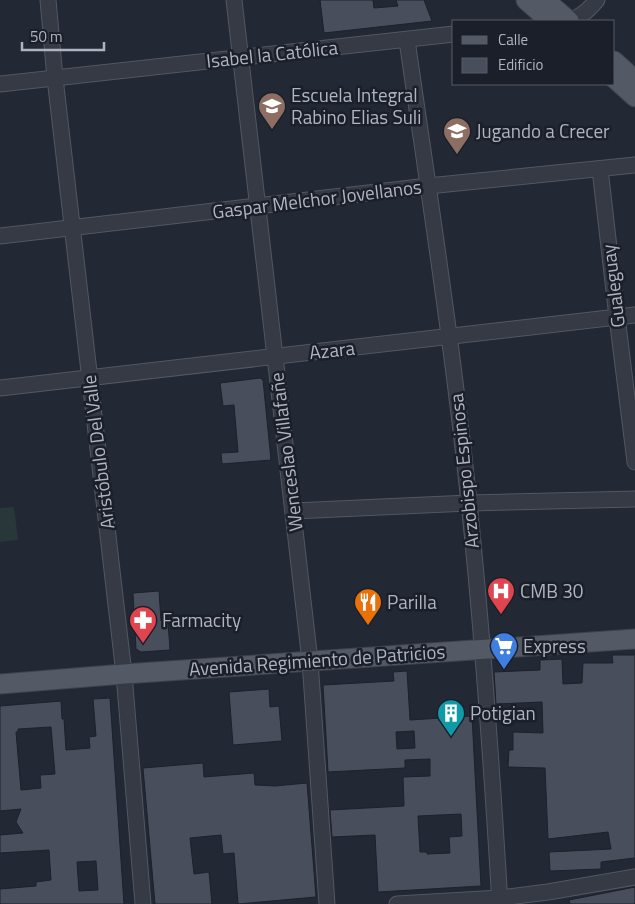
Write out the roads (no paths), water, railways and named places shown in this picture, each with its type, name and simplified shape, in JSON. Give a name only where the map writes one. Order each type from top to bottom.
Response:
[{"type":"main road","points":[[526,0],[549,20]]},
{"type":"main road","points":[[546,0],[568,20]]},
{"type":"main road","points":[[615,62],[635,80]]},
{"type":"main road","points":[[615,79],[635,97]]},
{"type":"main road","name":"Avenida Regimiento de Patricios","points":[[0,684],[310,660],[635,639]]},
{"type":"street","name":"Aristóbulo Del Valle","points":[[48,0],[55,78],[124,674],[144,904]]},
{"type":"street","name":"Wenceslao Villafañe","points":[[234,0],[310,660],[326,904]]},
{"type":"street","points":[[571,20],[586,12],[597,0]]},
{"type":"street","name":"Isabel la Católica","points":[[0,84],[452,34]]},
{"type":"street","name":"Arzobispo Espinosa","points":[[407,40],[449,337],[469,503],[483,649],[500,901]]},
{"type":"street","name":"Gaspar Melchor Jovellanos","points":[[0,236],[428,186],[635,165]]},
{"type":"street","name":"Gualeguay","points":[[600,169],[635,462]]},
{"type":"street","name":"Azara","points":[[0,388],[635,316]]},
{"type":"street","points":[[293,512],[469,503],[635,499]]},
{"type":"street","points":[[397,904],[500,901],[635,876]]},
{"type":"place","name":"Escuela Integral Rabino Elias Suli","points":[[272,130]]},
{"type":"place","name":"Jugando a Crecer","points":[[457,155]]},
{"type":"place","name":"CMB 30","points":[[501,615]]},
{"type":"place","name":"Parilla","points":[[368,626]]},
{"type":"place","name":"Farmacity","points":[[143,644]]},
{"type":"place","name":"Express","points":[[504,670]]},
{"type":"place","name":"Potigian","points":[[451,737]]}]
